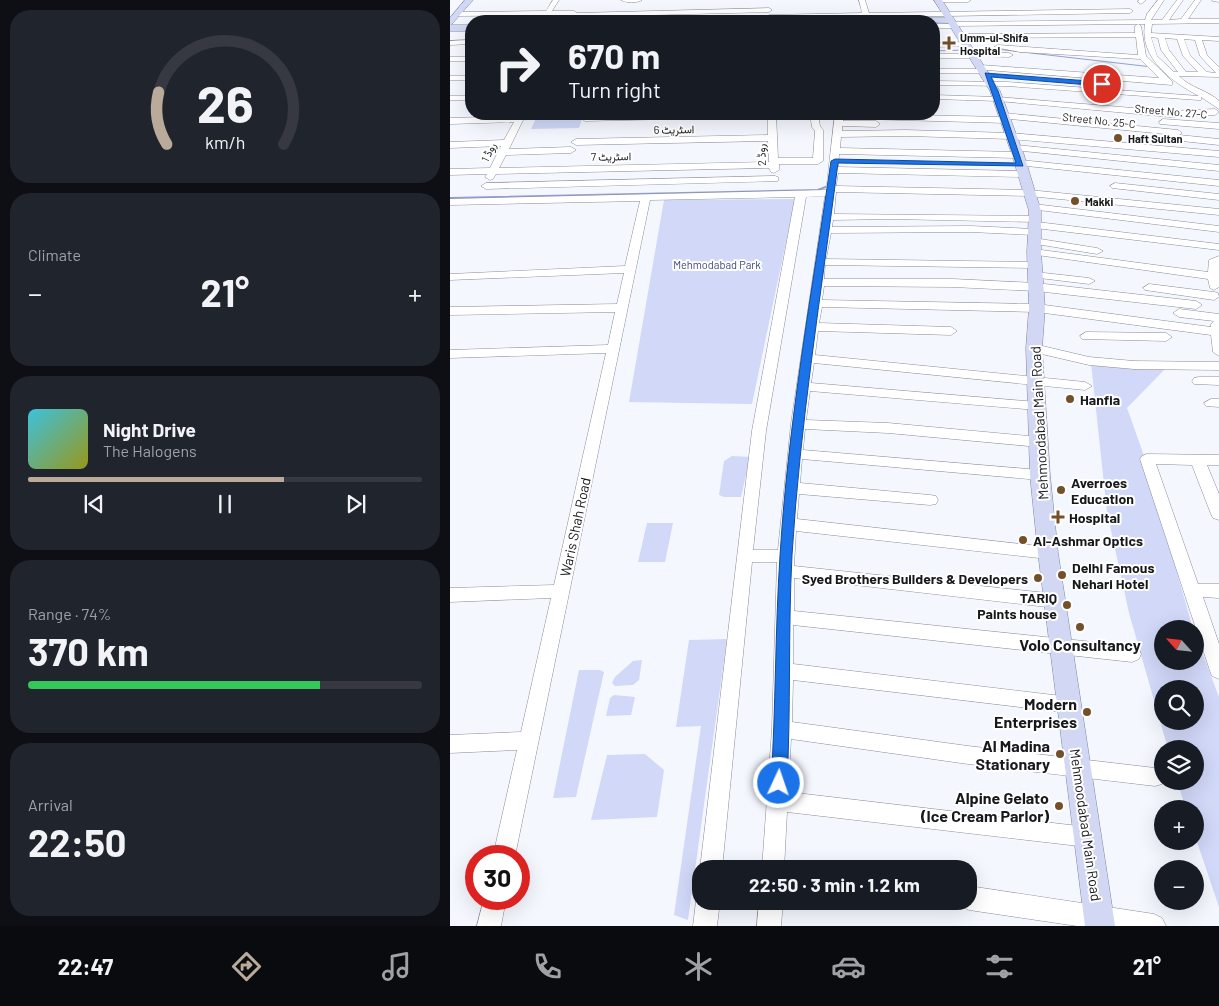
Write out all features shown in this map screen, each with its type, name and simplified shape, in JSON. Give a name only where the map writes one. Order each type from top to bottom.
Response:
[{"type":"main road","points":[[450,23],[463,0]]},
{"type":"main road","points":[[454,15],[469,0]]},
{"type":"main road","points":[[927,15],[944,12],[1007,145]]},
{"type":"main road","points":[[450,28],[465,28]]},
{"type":"main road","name":"Mehmoodabad Main Road","points":[[1007,145],[1034,348],[1040,475],[1048,553],[1099,922]]},
{"type":"street","points":[[548,13],[556,0]]},
{"type":"street","points":[[621,13],[624,0],[639,0]]},
{"type":"street","points":[[944,12],[968,0]]},
{"type":"street","points":[[816,303],[1007,145],[1141,23],[1161,0]]},
{"type":"street","points":[[1164,22],[1180,0]]},
{"type":"street","points":[[1183,21],[1198,0]]},
{"type":"street","points":[[854,6],[863,3],[873,6]]},
{"type":"street","points":[[886,15],[944,12],[1007,12],[1124,5],[1141,23],[1161,36],[1219,39]]},
{"type":"street","points":[[502,14],[507,7]]},
{"type":"street","points":[[769,11],[779,7]]},
{"type":"street","points":[[454,15],[621,13],[681,9],[847,15]]},
{"type":"street","points":[[680,15],[681,9]]},
{"type":"street","points":[[944,12],[1007,12],[1141,23]]},
{"type":"street","points":[[944,12],[1021,30],[1218,20]]},
{"type":"street","points":[[818,282],[953,283],[1007,145],[1021,30],[1007,12]]},
{"type":"street","points":[[1164,22],[1218,20]]},
{"type":"street","points":[[1208,38],[1218,20]]},
{"type":"street","points":[[1198,22],[1194,38],[1204,56],[1219,70]]},
{"type":"street","points":[[1021,30],[1141,23]]},
{"type":"street","points":[[1141,23],[998,47],[1142,57],[1160,74],[1170,77]]},
{"type":"street","points":[[1141,23],[1142,57]]},
{"type":"street","points":[[1141,23],[1154,57],[1180,87],[1207,106]]},
{"type":"street","points":[[1161,36],[1165,50],[1184,74]]},
{"type":"street","points":[[1180,37],[1187,56],[1204,74]]},
{"type":"street","points":[[450,43],[465,42]]},
{"type":"street","points":[[940,52],[1111,294],[1107,336]]},
{"type":"street","points":[[1212,63],[1216,56]]},
{"type":"street","points":[[450,59],[465,59]]},
{"type":"street","points":[[827,224],[971,229],[1007,145],[1053,59]]},
{"type":"street","points":[[940,63],[1007,145],[1111,294],[1218,318]]},
{"type":"street","points":[[940,70],[1007,145],[1109,318]]},
{"type":"street","points":[[903,208],[1007,145],[1160,74]]},
{"type":"street","points":[[820,262],[1007,145],[1170,77],[1184,74],[1219,74]]},
{"type":"street","points":[[940,77],[1007,145]]},
{"type":"street","points":[[450,78],[465,78]]},
{"type":"street","points":[[940,84],[1007,145]]},
{"type":"street","points":[[920,201],[1007,145],[1180,87],[1202,84]]},
{"type":"street","points":[[1180,87],[1212,99],[1218,110]]},
{"type":"street","points":[[940,89],[1007,145],[1219,183]]},
{"type":"street","points":[[940,95],[1007,145],[1219,212]]},
{"type":"street","points":[[450,98],[465,98]]},
{"type":"street","points":[[1007,145],[1198,98]]},
{"type":"street","points":[[940,101],[1216,281]]},
{"type":"street","points":[[940,106],[1007,145],[1219,229]]},
{"type":"street","points":[[835,152],[1007,145],[1178,106],[1207,106],[1218,110]]},
{"type":"street","points":[[835,152],[1007,145],[1170,114],[1218,110]]},
{"type":"street","points":[[940,113],[1219,247]]},
{"type":"street","points":[[450,121],[465,120]]},
{"type":"street","name":"روڈ 1","points":[[482,194],[518,120]]},
{"type":"street","points":[[450,145],[504,148],[580,131],[693,125],[722,120]]},
{"type":"street","name":"روڈ 2","points":[[772,120],[776,193]]},
{"type":"street","name":"اسٹریٹ 7","points":[[450,172],[564,169],[709,153],[774,163],[818,161],[819,130],[816,127],[815,120]]},
{"type":"street","name":"اسٹریٹ 6","points":[[580,131],[693,125],[709,153],[772,138]]},
{"type":"street","name":"Street No. 27-C","points":[[1007,145],[1219,126]]},
{"type":"street","points":[[564,169],[580,131]]},
{"type":"street","points":[[712,860],[759,431],[801,194],[835,152],[906,133],[1219,168]]},
{"type":"street","points":[[835,152],[1219,136]]},
{"type":"street","name":"Street No. 25-C","points":[[1007,145],[1219,142]]},
{"type":"street","points":[[835,152],[1007,145],[1219,154]]},
{"type":"street","points":[[774,860],[782,729],[786,563],[792,488],[798,424],[827,224],[835,152]]},
{"type":"street","points":[[450,215],[453,202],[482,194],[775,180]]},
{"type":"street","points":[[1115,186],[1219,197]]},
{"type":"street","points":[[482,194],[646,197],[801,194]]},
{"type":"street","name":"Waris Shah Road","points":[[506,845],[646,197]]},
{"type":"street","points":[[450,277],[631,269]]},
{"type":"street","points":[[1111,294],[1216,281]]},
{"type":"street","points":[[1216,281],[1219,352]]},
{"type":"street","points":[[1111,294],[1196,305]]},
{"type":"street","points":[[450,312],[623,308]]},
{"type":"street","points":[[1109,318],[1217,332]]},
{"type":"street","points":[[812,327],[951,331]]},
{"type":"street","points":[[1086,336],[1166,337]]},
{"type":"street","points":[[1034,348],[1089,361],[1134,365],[1219,366]]},
{"type":"street","points":[[450,354],[614,349]]},
{"type":"street","points":[[807,358],[1085,386]]},
{"type":"street","points":[[1199,381],[1219,381]]},
{"type":"street","points":[[803,386],[1037,406]]},
{"type":"street","points":[[798,424],[888,428],[1039,442]]},
{"type":"street","points":[[795,454],[1040,475]]},
{"type":"street","points":[[1219,460],[1148,459],[1219,671]]},
{"type":"street","points":[[1198,460],[1217,506]]},
{"type":"street","points":[[792,488],[930,500]]},
{"type":"street","points":[[789,524],[1048,553]]},
{"type":"street","points":[[744,556],[1056,601]]},
{"type":"street","points":[[1192,590],[1219,591]]},
{"type":"street","points":[[450,595],[561,591]]},
{"type":"street","points":[[784,617],[1132,654]]},
{"type":"street","points":[[783,671],[1070,705]]},
{"type":"street","points":[[782,729],[968,755],[1154,777]]},
{"type":"street","points":[[450,744],[529,741]]},
{"type":"street","points":[[778,801],[1088,837]]},
{"type":"street","points":[[977,899],[1099,922],[1154,926]]},
{"type":"street","points":[[489,926],[493,910]]},
{"type":"street","points":[[705,926],[707,910]]},
{"type":"street","points":[[769,926],[770,910]]},
{"type":"green space","points":[[535,120],[582,120],[579,128],[531,129]]},
{"type":"green space","name":"Mehmodabad Park","points":[[795,199],[752,404],[629,402],[664,200]]},
{"type":"green space","points":[[1091,363],[1167,367],[1127,408],[1143,453],[1190,620],[1154,620],[1154,670],[1204,670],[1204,658],[1219,697],[1219,907],[1200,850],[1204,850],[1204,800],[1183,800],[1180,790],[1204,790],[1204,740],[1165,740],[1163,730],[1204,730],[1204,680],[1154,680],[1154,700],[1129,613],[1107,512]]},
{"type":"green space","points":[[732,456],[750,457],[741,497],[724,497],[719,495],[724,461]]},
{"type":"green space","points":[[647,523],[673,523],[665,562],[638,562]]},
{"type":"green space","points":[[727,639],[696,860],[692,860],[692,891],[688,920],[674,915],[701,726],[676,727],[689,640]]},
{"type":"green space","points":[[642,660],[639,680],[633,685],[615,686],[612,683],[615,677],[633,661]]},
{"type":"green space","points":[[579,670],[600,670],[604,672],[576,797],[553,798]]},
{"type":"green space","points":[[614,695],[635,697],[631,715],[606,716],[610,698]]},
{"type":"green space","points":[[645,754],[664,770],[657,817],[591,820],[607,755]]},
{"type":"waterway","points":[[940,51],[996,49],[1152,67]]},
{"type":"waterway","points":[[450,198],[818,190],[828,186]]},
{"type":"place","name":"Umm-ul-Shifa Hospital","points":[[949,43]]},
{"type":"place","name":"Haft Sultan","points":[[1118,138]]},
{"type":"place","name":"Makki","points":[[1075,201]]},
{"type":"place","name":"Hanfia","points":[[1070,399]]},
{"type":"place","name":"Averroes Education","points":[[1061,490]]},
{"type":"place","name":"Hospital","points":[[1058,517]]},
{"type":"place","name":"Al-Ashmar Optics","points":[[1023,540]]},
{"type":"place","name":"Delhi Famous Nehari Hotel","points":[[1062,575]]},
{"type":"place","name":"Syed Brothers Builders & Developers","points":[[1038,578]]},
{"type":"place","name":"TARIQ Paints house","points":[[1067,605]]},
{"type":"place","name":"Volo Consultancy","points":[[1080,627]]},
{"type":"place","name":"Modern Enterprises","points":[[1087,712]]},
{"type":"place","name":"Al Madina Stationary","points":[[1060,754]]},
{"type":"place","name":"Alpine Gelato (Ice Cream Parlor)","points":[[1059,806]]},
{"type":"route","points":[[779,783],[786,556],[798,424],[835,161],[1021,165],[995,91],[987,75],[1102,84]]}]
